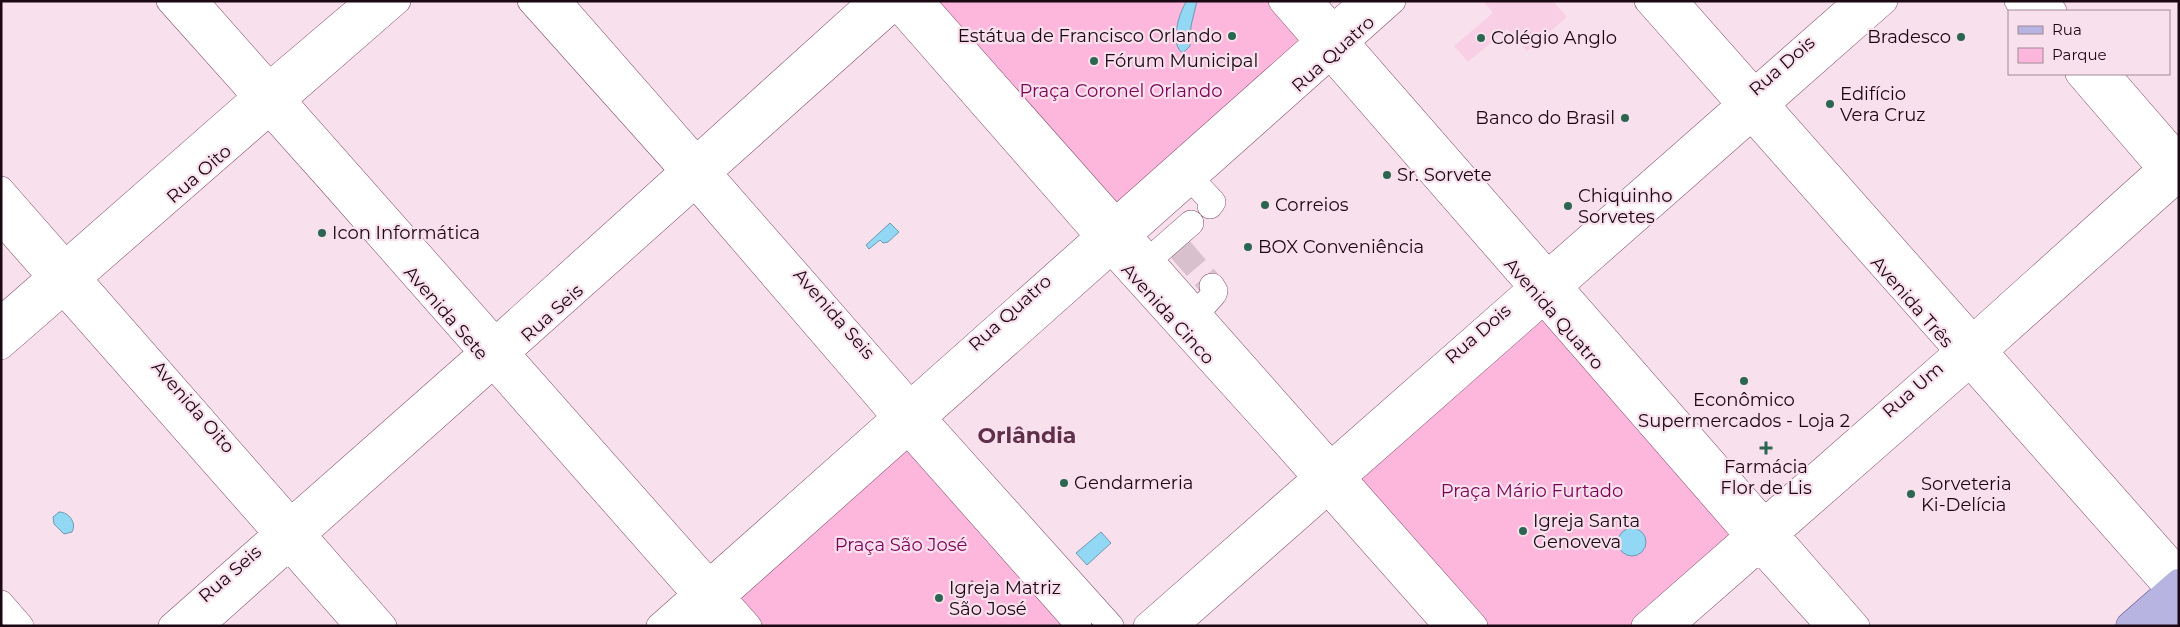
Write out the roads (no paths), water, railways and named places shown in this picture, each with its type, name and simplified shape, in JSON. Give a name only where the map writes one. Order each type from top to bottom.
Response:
[{"type":"main road","points":[[2130,626],[2177,591]]},
{"type":"main road","points":[[2164,626],[2177,591]]},
{"type":"street","name":"Avenida Sete","points":[[168,1],[270,98]]},
{"type":"street","name":"Avenida Sete","points":[[196,1],[270,98],[495,352],[708,606],[749,626]]},
{"type":"street","name":"Rua Oito","points":[[1,347],[65,277],[270,98],[368,1]]},
{"type":"street","name":"Rua Oito","points":[[270,98],[398,1]]},
{"type":"street","name":"Avenida Seis","points":[[530,1],[696,172]]},
{"type":"street","name":"Avenida Seis","points":[[559,1],[696,172],[909,417],[1079,626]]},
{"type":"street","name":"Rua Seis","points":[[696,172],[870,1]]},
{"type":"street","name":"Avenida Cinco","points":[[922,1],[1113,235],[1150,259],[1197,313],[1446,626]]},
{"type":"street","name":"Avenida Quatro","points":[[1282,1],[1332,41],[1763,535],[1857,626]]},
{"type":"street","name":"Avenida Quatro","points":[[1311,1],[1332,41]]},
{"type":"street","name":"Rua Quatro","points":[[1113,235],[1151,216],[1192,180],[1332,41],[1362,1]]},
{"type":"street","name":"Rua Quatro","points":[[659,626],[708,606],[909,417],[1332,41],[1393,1]]},
{"type":"street","name":"Avenida Três","points":[[1647,1],[1754,105],[1972,351],[2177,591]]},
{"type":"street","name":"Avenida Três","points":[[1676,1],[1754,105]]},
{"type":"street","name":"Rua Dois","points":[[1754,105],[1856,1]]},
{"type":"street","name":"Rua Dois","points":[[1146,626],[1329,478],[1754,105],[1885,1]]},
{"type":"street","name":"Rua Seis","points":[[202,626],[290,535],[696,172],[896,3]]},
{"type":"street","name":"Avenida Cinco","points":[[896,3],[1113,235],[1329,478],[1475,626]]},
{"type":"street","points":[[2079,75],[2175,169]]},
{"type":"street","points":[[2109,75],[2175,169]]},
{"type":"street","name":"Rua Um","points":[[1672,626],[1763,535],[1972,351],[2148,208],[2175,169]]},
{"type":"street","points":[[1192,180],[1212,202],[1210,206]]},
{"type":"street","name":"Avenida Oito","points":[[1,190],[65,277],[290,535],[357,626]]},
{"type":"street","points":[[1151,216],[1176,244]]},
{"type":"street","name":"Avenida Oito","points":[[1,222],[65,277]]},
{"type":"street","points":[[1150,259],[1176,244],[1191,222]]},
{"type":"street","name":"Rua Oito","points":[[1,319],[65,277]]},
{"type":"street","points":[[1197,313],[1214,294],[1212,286]]},
{"type":"street","name":"Avenida Seis","points":[[909,417],[1111,626]]},
{"type":"street","name":"Rua Dois","points":[[1176,626],[1329,478]]},
{"type":"street","name":"Rua Seis","points":[[171,626],[290,535]]},
{"type":"street","name":"Avenida Oito","points":[[290,535],[384,626]]},
{"type":"street","name":"Avenida Quatro","points":[[1763,535],[1828,626]]},
{"type":"street","name":"Rua Um","points":[[1644,626],[1763,535]]},
{"type":"street","points":[[1,603],[21,626]]},
{"type":"water","points":[[1187,1],[1197,1],[1191,26],[1190,46],[1183,53],[1179,49],[1176,36],[1181,12]]},
{"type":"water","points":[[890,223],[899,232],[888,242],[883,243],[880,240],[869,249],[866,245]]},
{"type":"water","points":[[59,512],[69,516],[73,522],[72,532],[64,534],[54,524],[53,517]]},
{"type":"water","points":[[1632,528],[1642,532],[1646,542],[1642,552],[1632,556],[1622,552],[1618,542],[1622,532]]},
{"type":"water","points":[[1101,532],[1111,543],[1087,565],[1076,553]]},
{"type":"tunnel","points":[[1180,249],[1212,286]]},
{"type":"place","name":"Estátua de Francisco Orlando","points":[[1232,36]]},
{"type":"place","name":"Bradesco","points":[[1961,37]]},
{"type":"place","name":"Colégio Anglo","points":[[1481,38]]},
{"type":"place","name":"Fórum Municipal","points":[[1094,61]]},
{"type":"place","name":"Edifício Vera Cruz","points":[[1830,104]]},
{"type":"place","name":"Banco do Brasil","points":[[1625,118]]},
{"type":"place","name":"Sr. Sorvete","points":[[1387,175]]},
{"type":"place","name":"Correios","points":[[1265,205]]},
{"type":"place","name":"Chiquinho Sorvetes","points":[[1568,206]]},
{"type":"place","name":"Icon Informática","points":[[322,233]]},
{"type":"place","name":"BOX Conveniência","points":[[1248,247]]},
{"type":"place","name":"Econômico Supermercados - Loja 2","points":[[1744,381]]},
{"type":"place","name":"Farmácia Flor de Lis","points":[[1766,448]]},
{"type":"place","name":"Gendarmeria","points":[[1064,483]]},
{"type":"place","name":"Sorveteria Ki-Delícia","points":[[1911,494]]},
{"type":"place","name":"Igreja Santa Genoveva","points":[[1523,531]]},
{"type":"place","name":"Igreja Matriz São José","points":[[939,598]]},
{"type":"district","name":"Orlândia","points":[[1027,435]]},
{"type":"park label","name":"Praça Coronel Orlando","points":[[1121,91]]},
{"type":"park label","name":"Praça Mário Furtado","points":[[1532,491]]},
{"type":"park label","name":"Praça São José","points":[[901,545]]}]
